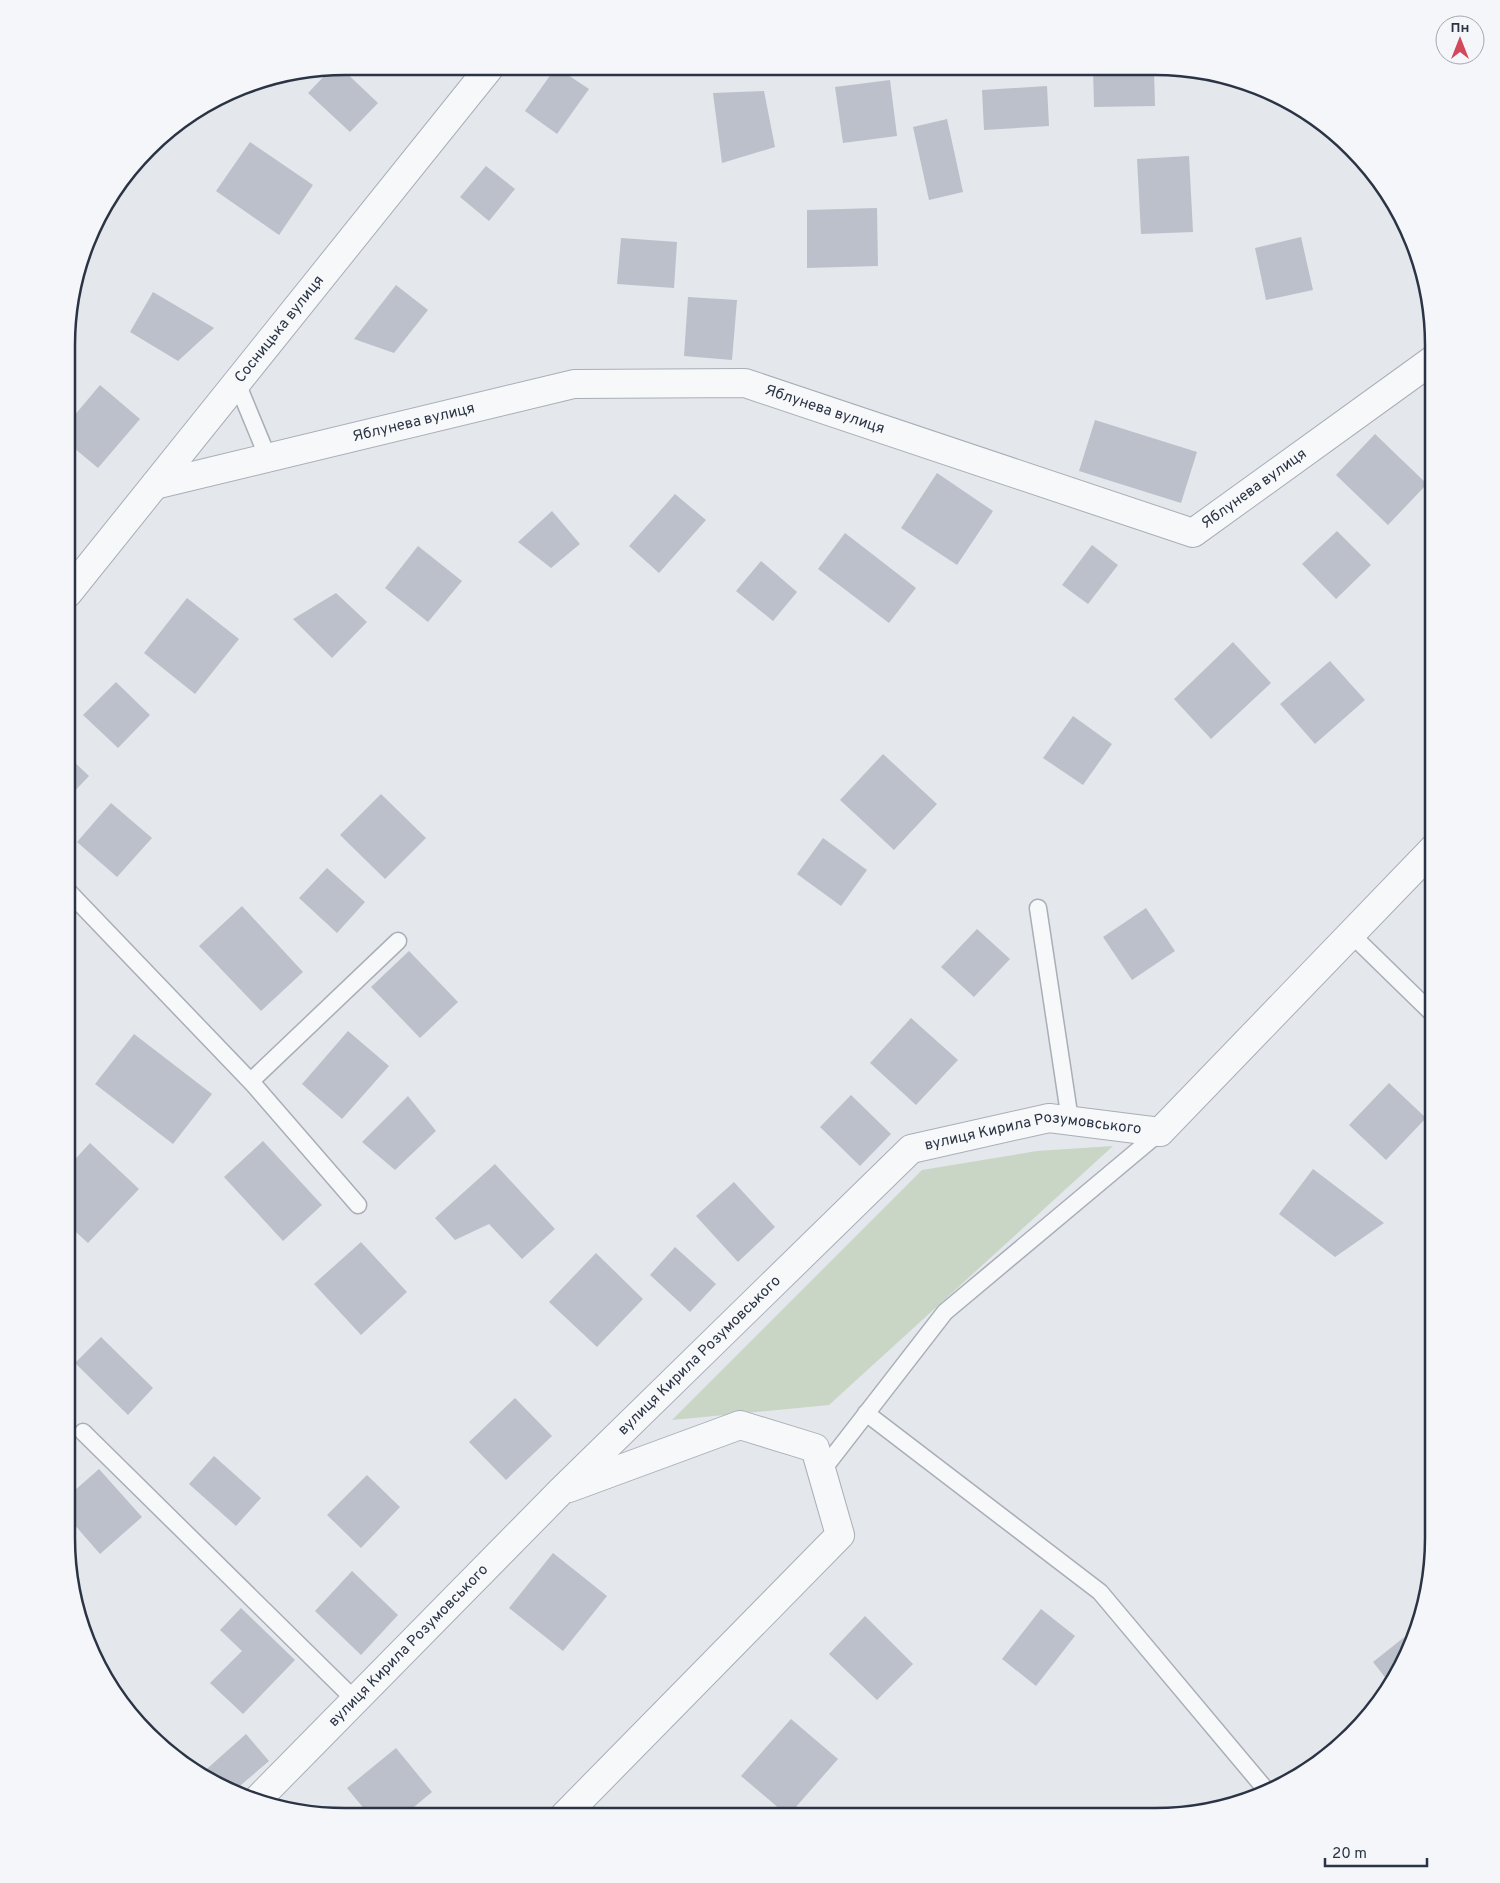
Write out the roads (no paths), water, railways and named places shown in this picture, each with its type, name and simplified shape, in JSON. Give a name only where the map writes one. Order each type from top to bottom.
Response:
[{"type":"street","name":"Сосницька вулиця","points":[[75,584],[484,75]]},
{"type":"street","name":"Яблунева вулиця","points":[[155,485],[574,384],[745,383],[1193,533],[1425,365]]},
{"type":"street","name":"вулиця Кирила Розумовського","points":[[262,1795],[561,1491],[911,1149],[1049,1118],[1160,1132],[1425,857]]},
{"type":"street","name":"вулиця Кирила Розумовського","points":[[561,1491],[740,1425],[815,1448],[840,1536],[572,1808]]},
{"type":"lane","points":[[237,383],[268,458]]},
{"type":"lane","points":[[75,898],[250,1082],[358,1205]]},
{"type":"lane","points":[[1038,908],[1070,1120]]},
{"type":"lane","points":[[1351,934],[1425,1006]]},
{"type":"lane","points":[[250,1082],[398,941]]},
{"type":"lane","points":[[821,1472],[945,1312],[1160,1132]]},
{"type":"lane","points":[[866,1413],[1100,1592],[1262,1785]]},
{"type":"lane","points":[[83,1432],[355,1700]]}]
